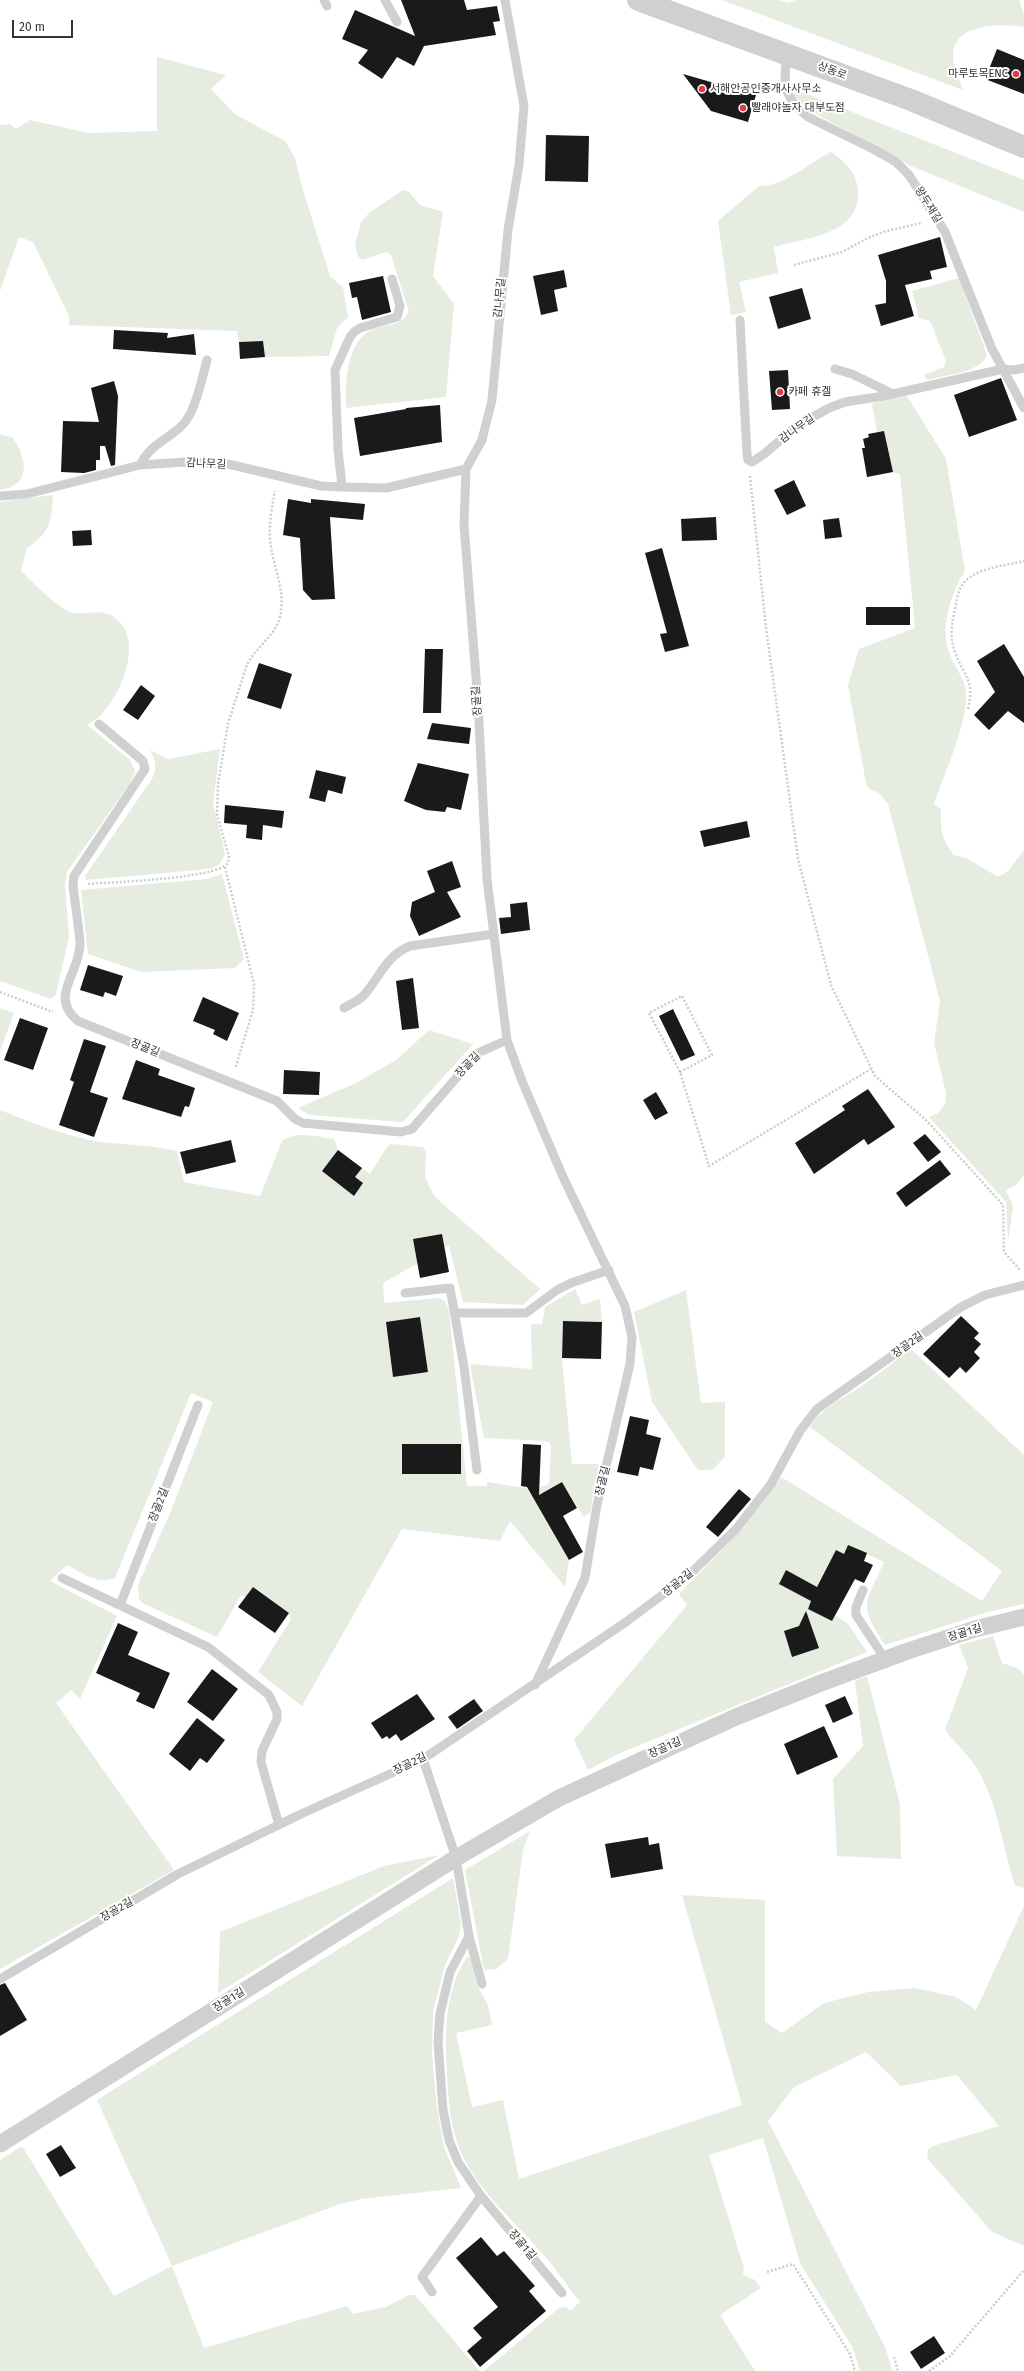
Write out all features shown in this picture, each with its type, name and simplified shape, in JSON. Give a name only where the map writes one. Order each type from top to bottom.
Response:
[{"type":"street","name":"상동로","points":[[638,0],[787,54],[1024,147]]},
{"type":"street","name":"장골1길","points":[[1,2143],[456,1858],[559,1798],[654,1752],[736,1717],[885,1659],[975,1629],[1024,1617]]},
{"type":"lane","points":[[385,0],[397,22]]},
{"type":"lane","name":"감나무길","points":[[0,496],[27,494],[140,465],[184,462],[228,464],[277,477],[321,486],[342,487],[386,488],[466,469],[482,440],[492,400],[508,230],[519,165],[524,106],[505,0]]},
{"type":"lane","name":"왕두재길","points":[[787,54],[784,80],[787,96],[796,107],[808,117],[896,162],[909,175],[945,232],[992,349],[1024,408]]},
{"type":"lane","points":[[342,487],[338,449],[335,370],[350,337],[354,332],[360,328],[397,317],[400,306],[392,279]]},
{"type":"lane","points":[[740,320],[748,460]]},
{"type":"lane","points":[[140,465],[146,454],[159,441],[176,430],[189,417],[207,360]]},
{"type":"lane","name":"감나무길","points":[[748,460],[752,462],[757,460],[797,426],[829,408],[845,402],[893,394],[1003,369],[1015,370],[1024,368]]},
{"type":"lane","points":[[835,369],[852,374],[893,394]]},
{"type":"lane","name":"장골길","points":[[466,469],[464,525],[478,703],[487,879],[508,1040],[522,1081],[563,1177],[626,1306],[632,1337],[630,1364],[597,1505],[585,1578],[535,1685]]},
{"type":"lane","name":"장골길","points":[[99,724],[143,761],[145,769],[77,872],[73,885],[80,945],[65,993],[65,1004],[70,1015],[78,1021],[277,1101],[295,1119],[303,1123],[401,1132],[412,1129],[480,1052],[508,1040]]},
{"type":"lane","points":[[344,1008],[364,995],[390,958],[399,950],[410,946],[494,934]]},
{"type":"lane","points":[[455,1313],[526,1313],[556,1290],[609,1270]]},
{"type":"lane","name":"장골2길","points":[[0,1979],[178,1874],[279,1825],[424,1759],[535,1685],[626,1622],[689,1575],[738,1528],[771,1484],[800,1431],[817,1409],[961,1307],[985,1295],[1024,1285]]},
{"type":"lane","points":[[405,1293],[450,1288],[464,1367],[477,1470]]},
{"type":"lane","name":"장골2길","points":[[120,1605],[198,1405]]},
{"type":"lane","points":[[62,1578],[208,1647],[269,1695],[277,1712],[277,1719],[262,1751],[261,1762],[279,1825]]},
{"type":"lane","points":[[863,1590],[856,1607],[856,1615],[885,1659]]},
{"type":"lane","points":[[424,1759],[456,1858],[469,1936],[482,1984]]},
{"type":"lane","name":"장골1길","points":[[469,1936],[450,1972],[445,1991],[438,2042],[443,2110],[449,2140],[458,2162],[482,2196],[562,2294]]},
{"type":"lane","points":[[432,2292],[422,2278],[482,2196]]},
{"type":"path","points":[[794,265],[842,252],[868,238],[886,231],[937,220]]},
{"type":"path","points":[[748,460],[766,628],[798,859],[831,985],[875,1076],[927,1121],[1003,1205],[1004,1252],[1024,1274]]},
{"type":"path","points":[[231,1083],[253,1010],[254,984],[225,867],[229,857],[221,831],[216,802],[228,724],[247,664],[252,655],[274,631],[281,607],[282,593],[270,538],[277,477]]},
{"type":"path","points":[[968,709],[970,690],[969,680],[957,657],[951,631],[960,588],[967,579],[977,574],[1024,561]]},
{"type":"path","points":[[73,885],[197,874],[225,867]]},
{"type":"path","points":[[0,992],[78,1021]]},
{"type":"path","points":[[680,1072],[712,1055],[682,996],[649,1013],[680,1072],[709,1166],[871,1069]]},
{"type":"path","points":[[767,2272],[793,2264],[850,2354],[854,2371]]},
{"type":"path","points":[[929,2371],[950,2356],[1024,2270]]},
{"type":"path","points":[[894,2357],[898,2371]]},
{"type":"shaded area","points":[[722,0],[779,0],[787,3],[796,0],[1019,0],[1024,14],[1024,27],[1004,25],[992,26],[970,31],[961,37],[955,44],[953,59],[963,90]]},
{"type":"shaded area","points":[[157,57],[226,75],[211,89],[236,115],[285,141],[295,158],[302,187],[330,276],[343,287],[348,317],[337,328],[329,356],[265,357],[263,341],[239,342],[237,331],[69,325],[69,316],[33,242],[19,237],[0,291],[0,125],[10,124],[16,129],[30,120],[89,133],[157,131]]},
{"type":"shaded area","points":[[794,89],[1024,180],[1024,212],[911,166],[807,109],[794,95]]},
{"type":"shaded area","points":[[831,152],[841,159],[849,168],[857,184],[857,205],[851,217],[829,232],[774,247],[778,273],[739,282],[746,312],[731,315],[718,221],[759,186],[778,183]]},
{"type":"shaded area","points":[[403,190],[409,192],[420,205],[443,212],[433,276],[454,304],[446,397],[346,408],[346,388],[349,364],[352,353],[357,344],[363,336],[372,330],[397,323],[406,317],[409,312],[391,255],[386,252],[362,260],[358,256],[355,245],[361,222],[369,213]]},
{"type":"shaded area","points":[[959,278],[987,355],[983,361],[970,370],[927,380],[924,375],[944,367],[946,361],[930,321],[919,318],[912,291]]},
{"type":"shaded area","points":[[907,396],[946,459],[965,571],[951,600],[946,623],[946,634],[947,645],[952,661],[961,676],[965,687],[966,700],[961,726],[953,753],[934,804],[941,809],[942,834],[946,844],[954,855],[966,858],[998,877],[1008,871],[1024,850],[1024,1175],[1015,1186],[1006,1190],[1013,1207],[1008,1241],[1006,1202],[929,1117],[938,1113],[945,1104],[946,1093],[934,1043],[940,1001],[888,804],[879,793],[869,789],[866,783],[848,685],[859,649],[915,628],[900,474],[893,472],[884,431],[877,432],[872,404]]},
{"type":"shaded area","points":[[0,434],[13,438],[21,454],[24,470],[18,483],[0,490]]},
{"type":"shaded area","points":[[53,495],[48,526],[41,537],[27,548],[21,571],[46,595],[68,611],[73,613],[99,612],[109,614],[114,617],[123,627],[128,638],[129,652],[123,679],[110,704],[97,719],[87,725],[130,760],[135,771],[130,783],[67,872],[65,885],[69,937],[56,994],[51,999],[0,981],[0,502]]},
{"type":"shaded area","points":[[220,749],[213,803],[225,854],[220,864],[212,868],[198,870],[86,880],[85,876],[152,779],[155,771],[155,764],[154,757],[150,750],[168,759]]},
{"type":"shaded area","points":[[222,874],[244,959],[235,968],[141,972],[88,954],[81,890],[207,879]]},
{"type":"shaded area","points":[[0,1008],[14,1013],[0,1051]]},
{"type":"shaded area","points":[[429,1030],[473,1044],[403,1122],[309,1115],[298,1108],[356,1083],[396,1060]]},
{"type":"shaded area","points":[[0,1110],[49,1129],[87,1139],[100,1142],[158,1147],[177,1151],[184,1182],[260,1196],[282,1141],[294,1136],[307,1135],[334,1139],[338,1150],[370,1174],[387,1147],[391,1144],[423,1147],[426,1151],[425,1177],[434,1196],[540,1289],[523,1305],[463,1302],[449,1246],[444,1247],[441,1234],[413,1239],[418,1263],[383,1283],[384,1303],[438,1298],[445,1301],[449,1310],[467,1486],[487,1486],[487,1482],[529,1488],[544,1486],[549,1483],[551,1446],[549,1442],[544,1441],[484,1438],[470,1364],[532,1369],[531,1324],[542,1324],[545,1307],[575,1289],[582,1305],[600,1299],[602,1322],[563,1321],[562,1358],[572,1464],[599,1464],[590,1513],[584,1517],[562,1482],[534,1498],[569,1560],[565,1587],[510,1521],[500,1541],[402,1529],[302,1706],[258,1672],[291,1619],[289,1613],[253,1587],[245,1597],[241,1595],[217,1637],[144,1604],[139,1599],[138,1585],[171,1511],[213,1402],[191,1393],[115,1578],[108,1580],[96,1579],[67,1565],[50,1581],[117,1616],[80,1699],[71,1690],[56,1703],[174,1870],[0,1969]],"holes":[[[420,1318],[428,1372],[393,1377],[386,1323]]]},
{"type":"shaded area","points":[[686,1290],[701,1403],[725,1402],[725,1457],[712,1470],[698,1470],[652,1402],[634,1312]]},
{"type":"shaded area","points":[[911,1349],[1024,1455],[1024,1604],[988,1612],[885,1645],[871,1621],[867,1604],[872,1587],[884,1562],[848,1545],[844,1554],[836,1550],[808,1609],[832,1621],[835,1615],[848,1624],[867,1652],[618,1754],[588,1770],[574,1740],[687,1605],[679,1594],[744,1527],[781,1477],[982,1601],[1002,1571],[810,1427],[825,1410],[871,1380]]},
{"type":"shaded area","points":[[993,1636],[1002,1663],[1017,1668],[1024,1674],[1024,1888],[1015,1885],[997,1816],[978,1770],[945,1730],[968,1668],[959,1645]]},
{"type":"shaded area","points":[[867,1676],[900,1804],[901,1859],[837,1856],[833,1779],[863,1746],[855,1681]]},
{"type":"shaded area","points":[[530,1831],[523,1850],[508,1959],[496,1969],[484,1970],[465,1870]]},
{"type":"shaded area","points":[[439,1855],[218,1993],[220,1932],[384,1866]]},
{"type":"shaded area","points":[[453,1878],[461,1923],[459,1936],[445,1965],[433,2011],[432,2055],[437,2108],[444,2147],[461,2188],[361,2199],[340,2204],[172,2266],[97,2100]]},
{"type":"shaded area","points":[[682,1895],[765,1900],[765,2022],[782,2033],[824,2003],[868,1992],[915,1988],[956,1997],[976,2010],[1024,1906],[1024,2246],[992,2232],[927,2158],[928,2150],[933,2146],[999,2126],[957,2075],[901,2086],[866,2052],[794,2087],[768,2121],[886,2349],[892,2371],[860,2371],[853,2348],[800,2263],[763,2138],[709,2155],[744,2268],[743,2275],[755,2280],[761,2288],[720,2315],[755,2371],[484,2371],[559,2308],[566,2307],[570,2311],[580,2302],[545,2257],[480,2184],[463,2157],[457,2142],[451,2120],[446,2052],[446,2027],[452,1989],[456,1977],[468,1956],[471,1959],[477,1985],[488,2005],[492,2025],[456,2033],[472,2107],[503,2100],[519,2179],[742,2105]]},
{"type":"shaded area","points":[[22,2146],[114,2296],[172,2266],[204,2348],[347,2306],[353,2314],[386,2307],[409,2295],[415,2295],[480,2371],[0,2371],[0,2160]]},
{"type":"building","points":[[401,0],[464,0],[467,10],[497,6],[500,21],[493,22],[496,35],[424,46],[414,66],[397,57],[382,79],[358,63],[368,50],[342,39],[355,10],[415,36]]},
{"type":"building","points":[[997,49],[1024,60],[1024,94],[985,79]]},
{"type":"building","points":[[683,74],[756,95],[748,122],[711,111]]},
{"type":"building","points":[[546,135],[589,136],[588,182],[545,181]]},
{"type":"building","points":[[940,237],[947,267],[930,271],[932,279],[905,285],[914,316],[881,326],[875,305],[886,303],[886,281],[878,255]]},
{"type":"building","points":[[564,270],[567,287],[554,290],[558,311],[541,315],[533,276]]},
{"type":"building","points":[[383,276],[391,312],[362,320],[357,297],[352,298],[349,283]]},
{"type":"building","points":[[802,288],[811,319],[778,329],[769,297]]},
{"type":"building","points":[[114,330],[168,333],[167,338],[194,334],[196,355],[113,349]]},
{"type":"building","points":[[263,341],[265,357],[240,359],[239,342]]},
{"type":"building","points":[[788,370],[790,409],[772,410],[769,371]]},
{"type":"building","points":[[1001,378],[1017,420],[969,437],[954,395]]},
{"type":"building","points":[[114,381],[118,396],[115,465],[111,466],[105,446],[100,446],[100,460],[96,460],[96,470],[84,473],[61,472],[63,421],[99,422],[91,388]]},
{"type":"building","points":[[440,405],[442,442],[360,456],[354,418],[406,408]]},
{"type":"building","points":[[884,431],[893,472],[867,477],[862,448],[865,448],[863,439],[869,437],[868,434]]},
{"type":"building","points":[[794,480],[806,506],[787,515],[774,490]]},
{"type":"building","points":[[288,499],[311,503],[311,499],[365,504],[363,520],[330,517],[335,599],[312,600],[303,590],[300,538],[283,535]]},
{"type":"building","points":[[716,517],[717,540],[682,541],[681,519]]},
{"type":"building","points":[[839,518],[842,537],[825,539],[823,520]]},
{"type":"building","points":[[91,530],[92,545],[73,546],[72,531]]},
{"type":"building","points":[[662,548],[689,646],[665,652],[660,634],[667,633],[645,553]]},
{"type":"building","points":[[866,607],[910,607],[910,625],[866,625]]},
{"type":"building","points":[[1004,644],[1024,677],[1024,723],[1008,711],[989,730],[974,715],[995,692],[977,661]]},
{"type":"building","points":[[425,649],[443,649],[441,713],[423,713]]},
{"type":"building","points":[[259,663],[292,674],[281,709],[247,698]]},
{"type":"building","points":[[141,685],[155,696],[138,720],[123,710]]},
{"type":"building","points":[[432,723],[471,728],[469,744],[427,739]]},
{"type":"building","points":[[418,763],[469,774],[461,810],[447,807],[445,812],[426,810],[404,801]]},
{"type":"building","points":[[316,770],[346,777],[342,794],[328,790],[325,802],[309,798]]},
{"type":"building","points":[[225,805],[284,811],[282,828],[263,825],[262,840],[246,838],[247,825],[224,823]]},
{"type":"building","points":[[747,821],[750,837],[704,847],[700,831]]},
{"type":"building","points":[[452,861],[461,887],[447,892],[461,917],[419,936],[410,916],[412,902],[435,892],[427,871]]},
{"type":"building","points":[[527,902],[530,930],[501,934],[499,918],[511,917],[510,904]]},
{"type":"building","points":[[88,965],[123,976],[116,996],[105,992],[103,997],[80,990]]},
{"type":"building","points":[[413,978],[419,1028],[402,1030],[396,981]]},
{"type":"building","points":[[203,997],[239,1013],[227,1041],[213,1034],[215,1030],[193,1021]]},
{"type":"building","points":[[673,1009],[695,1055],[681,1061],[659,1016]]},
{"type":"building","points":[[20,1018],[48,1028],[33,1070],[4,1060]]},
{"type":"building","points":[[84,1039],[106,1046],[90,1092],[108,1098],[94,1137],[59,1125],[74,1082],[70,1080]]},
{"type":"building","points":[[136,1060],[160,1069],[158,1075],[195,1088],[189,1107],[185,1106],[181,1117],[122,1099]]},
{"type":"building","points":[[284,1070],[320,1072],[319,1095],[283,1094]]},
{"type":"building","points":[[868,1089],[895,1127],[868,1145],[864,1139],[814,1174],[795,1143],[845,1110],[842,1106]]},
{"type":"building","points":[[656,1092],[668,1113],[655,1120],[643,1100]]},
{"type":"building","points":[[925,1134],[941,1152],[928,1162],[913,1143]]},
{"type":"building","points":[[231,1140],[236,1162],[186,1174],[180,1152]]},
{"type":"building","points":[[338,1150],[362,1168],[355,1177],[363,1183],[354,1196],[322,1171]]},
{"type":"building","points":[[940,1160],[951,1174],[906,1207],[896,1193]]},
{"type":"building","points":[[442,1234],[449,1272],[420,1278],[413,1239]]},
{"type":"building","points":[[961,1316],[979,1333],[974,1338],[981,1344],[974,1352],[980,1358],[966,1373],[960,1367],[949,1378],[923,1354]]},
{"type":"building","points":[[420,1317],[428,1372],[393,1377],[386,1322]]},
{"type":"building","points":[[563,1321],[602,1322],[601,1359],[562,1358]]},
{"type":"building","points":[[630,1416],[649,1420],[646,1434],[661,1438],[653,1470],[640,1467],[638,1476],[617,1472]]},
{"type":"building","points":[[402,1444],[461,1444],[461,1474],[402,1474]]},
{"type":"building","points":[[523,1444],[541,1445],[539,1495],[562,1482],[577,1508],[563,1516],[583,1552],[569,1560],[527,1487],[521,1486]]},
{"type":"building","points":[[739,1489],[751,1499],[718,1537],[706,1527]]},
{"type":"building","points":[[848,1545],[867,1553],[864,1561],[873,1565],[864,1583],[855,1579],[832,1621],[808,1609],[811,1601],[779,1584],[786,1570],[817,1587],[836,1550],[844,1554]]},
{"type":"building","points":[[253,1587],[289,1613],[275,1633],[238,1607]]},
{"type":"building","points":[[806,1611],[819,1648],[792,1657],[784,1631],[799,1626]]},
{"type":"building","points":[[118,1623],[138,1632],[128,1655],[170,1673],[154,1709],[136,1701],[140,1693],[96,1673]]},
{"type":"building","points":[[212,1669],[238,1689],[213,1721],[187,1702]]},
{"type":"building","points":[[417,1694],[435,1719],[401,1741],[396,1734],[389,1739],[387,1736],[382,1739],[371,1723]]},
{"type":"building","points":[[845,1696],[853,1714],[833,1723],[825,1705]]},
{"type":"building","points":[[474,1699],[483,1711],[457,1729],[448,1717]]},
{"type":"building","points":[[197,1718],[225,1740],[207,1763],[200,1758],[190,1771],[169,1754]]},
{"type":"building","points":[[824,1726],[838,1757],[797,1775],[784,1744]]},
{"type":"building","points":[[648,1837],[649,1845],[659,1843],[663,1869],[611,1878],[605,1844]]},
{"type":"building","points":[[5,1983],[27,2020],[0,2036],[0,1985]]},
{"type":"building","points":[[61,2145],[76,2168],[60,2177],[46,2154]]},
{"type":"building","points":[[481,2237],[497,2256],[504,2251],[535,2286],[529,2291],[546,2311],[480,2367],[467,2351],[482,2338],[473,2328],[498,2307],[456,2258]]},
{"type":"building","points":[[934,2336],[945,2353],[921,2369],[910,2352]]},
{"type":"place","name":"마루토목ENC","points":[[1016,74]]},
{"type":"place","name":"서해안공인중개사사무소","points":[[702,89]]},
{"type":"place","name":"빨래야놀자 대부도점","points":[[743,108]]},
{"type":"place","name":"카페 휴겔","points":[[780,392]]}]
